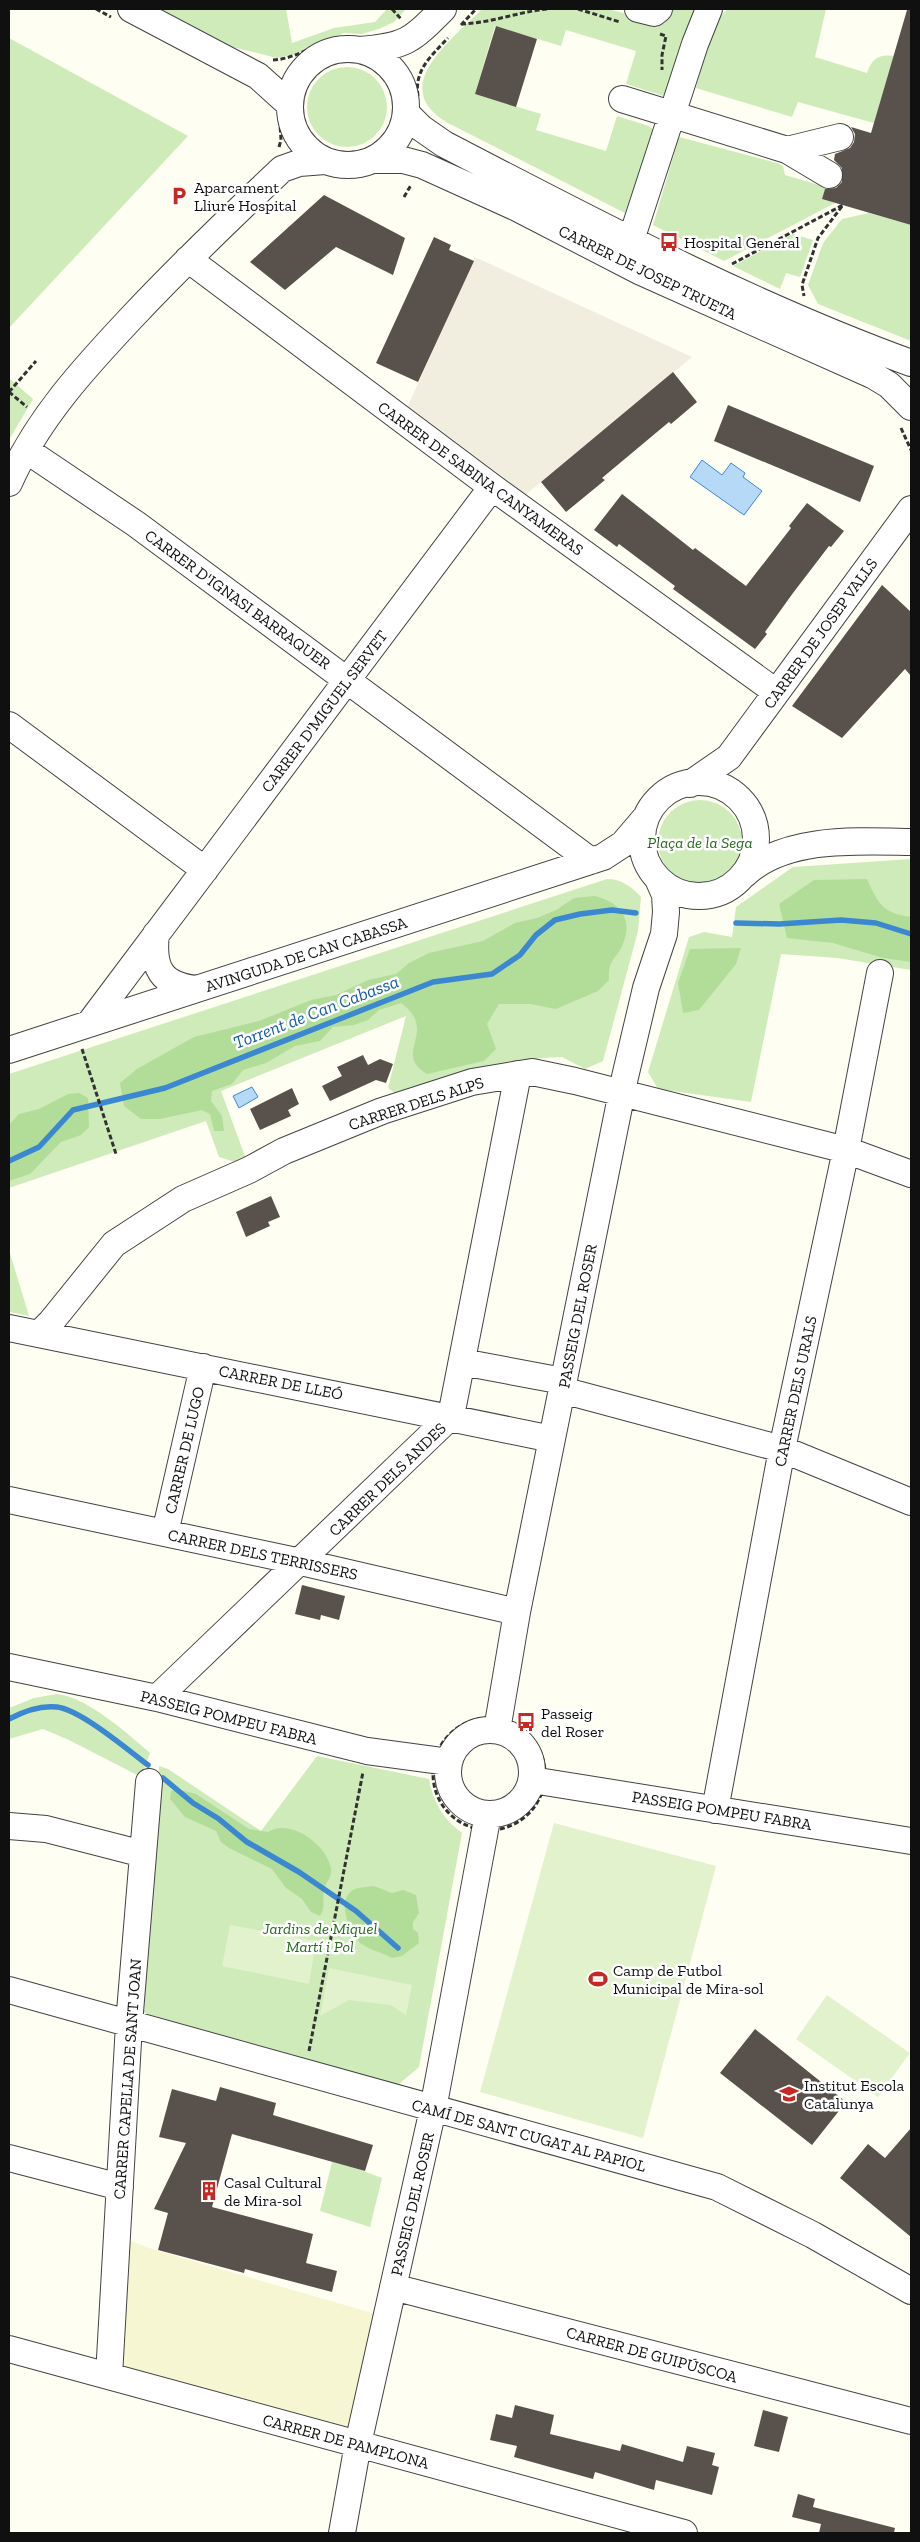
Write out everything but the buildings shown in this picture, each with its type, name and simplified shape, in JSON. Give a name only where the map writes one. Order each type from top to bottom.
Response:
[{"type":"street","points":[[641,272],[631,240],[695,44],[709,9]]},
{"type":"street","points":[[122,13],[263,68],[290,71],[326,53],[352,44],[397,45],[405,23]]},
{"type":"street","points":[[633,17],[654,13],[658,21]]},
{"type":"street","points":[[405,23],[452,16]]},
{"type":"street","points":[[278,161],[299,163],[325,162],[350,165],[374,160],[390,148],[401,132],[406,114],[403,88],[406,62],[405,23]]},
{"type":"street","points":[[352,44],[378,58],[393,71],[403,88]]},
{"type":"street","points":[[9,483],[26,450],[66,390],[88,364],[278,161],[290,145],[286,114],[292,88],[300,73],[311,62]]},
{"type":"street","points":[[263,68],[298,139],[310,152],[325,162]]},
{"type":"street","points":[[622,99],[673,113],[788,150],[829,176]]},
{"type":"street","name":"CARRER DE JOSEP TRUETA","points":[[406,114],[421,128],[444,144],[631,240],[707,277],[812,324],[911,363]]},
{"type":"street","points":[[788,150],[840,137]]},
{"type":"street","name":"CARRER DE JOSEP TRUETA","points":[[374,160],[403,160],[422,165],[517,208],[641,272],[874,376],[889,385],[911,407]]},
{"type":"street","points":[[517,208],[544,209],[603,240],[613,242],[631,240]]},
{"type":"street","name":"CARRER DE SABINA CANYAMERAS","points":[[188,259],[492,487],[776,692]]},
{"type":"street","name":"CARRER D'IGNASI BARRAQUER","points":[[26,450],[136,524],[348,680],[597,859]]},
{"type":"street","name":"CARRER D'MIGUEL SERVET","points":[[89,1024],[492,487]]},
{"type":"street","name":"CARRER DE JOSEP VALLS","points":[[690,784],[729,757],[911,509]]},
{"type":"street","points":[[9,725],[205,870]]},
{"type":"street","points":[[729,757],[728,770],[739,801],[756,833],[755,851],[748,868],[740,877]]},
{"type":"street","points":[[794,848],[777,837],[739,801],[718,786],[702,782],[670,790],[655,802],[646,817],[642,843],[654,875],[678,893],[708,896],[725,890],[756,864],[775,853],[794,848],[864,841],[911,842]]},
{"type":"street","name":"AVINGUDA DE CAN CABASSA","points":[[9,1050],[597,859],[623,844],[646,817]]},
{"type":"street","name":"AVINGUDA DE CAN CABASSA","points":[[597,859],[619,858],[654,875]]},
{"type":"street","name":"PASSEIG DEL ROSER","points":[[498,1724],[517,1612],[622,1094],[646,988],[664,934],[665,895],[654,875]]},
{"type":"street","name":"PASSEIG DEL ROSER","points":[[664,934],[681,909],[697,896]]},
{"type":"street","points":[[156,934],[154,953],[157,968],[178,987],[196,989]]},
{"type":"street","name":"CARRER DELS URALS","points":[[715,1810],[782,1449],[846,1150],[880,973]]},
{"type":"street","name":"CARRER DELS ALPS","points":[[39,1334],[51,1322],[114,1244],[184,1199],[248,1170],[284,1151],[382,1111],[472,1082],[532,1072],[846,1150],[911,1174]]},
{"type":"street","name":"CARRER DELS ANDES","points":[[157,1698],[301,1562],[451,1416],[518,1074]]},
{"type":"street","name":"CARRER DE LLEÓ","points":[[9,1328],[451,1416],[552,1438]]},
{"type":"street","points":[[462,1362],[562,1386],[782,1449],[911,1502]]},
{"type":"street","name":"CARRER DE LUGO","points":[[165,1533],[202,1367]]},
{"type":"street","name":"CARRER DELS TERRISSERS","points":[[9,1500],[301,1562],[517,1612]]},
{"type":"street","name":"PASSEIG POMPEU FABRA","points":[[9,1667],[157,1698],[367,1751],[442,1761]]},
{"type":"street","points":[[498,1724],[525,1748],[538,1781],[521,1801],[479,1827],[476,1812],[456,1797],[450,1786],[442,1761],[462,1740],[472,1733],[498,1724]]},
{"type":"street","name":"PASSEIG POMPEU FABRA","points":[[538,1781],[911,1841]]},
{"type":"street","name":"CARRER CAPELLA DE SANT JOAN","points":[[109,2376],[129,2024],[149,1782]]},
{"type":"street","points":[[9,1826],[46,1829],[143,1854]]},
{"type":"street","name":"PASSEIG DEL ROSER","points":[[342,2533],[358,2444],[433,2109],[479,1827]]},
{"type":"street","name":"CAMÍ DE SANT CUGAT AL PAPIOL","points":[[9,1990],[717,2187],[813,2235],[911,2291]]},
{"type":"street","points":[[9,2158],[120,2187]]},
{"type":"street","name":"CARRER DE GUIPÚSCOA","points":[[393,2287],[911,2421]]},
{"type":"street","name":"CARRER DE PAMPLONA","points":[[9,2349],[684,2533]]},
{"type":"path","points":[[96,9],[122,13]]},
{"type":"path","points":[[392,9],[405,23]]},
{"type":"path","points":[[452,16],[487,23],[530,10],[546,9]]},
{"type":"path","points":[[578,9],[633,17]]},
{"type":"path","points":[[658,21],[666,36],[662,55],[662,73]]},
{"type":"path","points":[[263,68],[326,42],[352,44]]},
{"type":"path","points":[[278,161],[286,114]]},
{"type":"path","points":[[707,277],[843,205],[818,238],[802,285],[812,324]]},
{"type":"path","points":[[31,411],[9,392],[36,361]]},
{"type":"path","points":[[82,1049],[116,1154]]},
{"type":"path","points":[[474,1720],[498,1724],[519,1727],[534,1740],[544,1762],[538,1781],[540,1798],[525,1817],[504,1828],[479,1827],[456,1820],[440,1801],[433,1778],[442,1761],[442,1742],[462,1725],[474,1720]]},
{"type":"path","points":[[304,2073],[367,1751]]},
{"type":"green space","points":[[149,9],[286,9],[292,43],[334,28],[375,22],[387,9],[406,9],[394,22],[379,29],[361,34],[344,33],[296,54],[277,58],[228,46]]},
{"type":"green space","points":[[482,9],[608,9],[664,24],[669,9],[694,9],[664,96],[626,84],[636,51],[566,30],[561,46],[495,26],[475,94],[541,114],[536,130],[606,151],[617,116],[649,126],[654,130],[625,213],[448,123],[430,109],[423,94],[424,79],[431,64],[442,49]]},
{"type":"green space","points":[[728,9],[826,9],[815,57],[867,73],[871,64],[877,58],[894,56],[874,123],[798,102],[792,117],[696,88],[710,35],[721,16]]},
{"type":"green space","points":[[9,38],[188,136],[9,328]]},
{"type":"green space","points":[[339,67],[355,67],[370,73],[381,84],[387,99],[387,115],[381,130],[370,141],[355,147],[339,147],[324,141],[313,130],[307,115],[307,99],[313,84],[324,73]]},
{"type":"green space","points":[[679,137],[777,163],[783,166],[785,175],[826,187],[822,199],[835,203],[724,261],[653,225]]},
{"type":"green space","points":[[869,213],[911,225],[911,341],[818,304],[808,285],[823,243],[842,219]]},
{"type":"green space","points":[[793,234],[813,240],[800,277],[786,273],[780,289],[733,266]]},
{"type":"green space","points":[[9,378],[33,399],[9,440]]},
{"type":"green space","name":"Plaça de la Sega","points":[[700,800],[716,803],[730,812],[739,826],[742,842],[739,858],[730,872],[716,881],[700,884],[684,881],[670,872],[661,858],[658,842],[661,826],[670,812],[684,803]]},
{"type":"green space","points":[[911,859],[911,970],[837,958],[781,954],[751,1102],[658,1089],[648,1072],[689,937],[704,932],[732,937],[736,907],[793,867]]},
{"type":"green space","points":[[607,879],[617,880],[626,884],[641,897],[638,931],[603,1061],[585,1069],[562,1057],[515,1062],[396,1094],[388,1088],[406,1016],[221,1091],[246,1159],[235,1162],[219,1157],[206,1121],[9,1188],[9,1074]]},
{"type":"green space","points":[[867,879],[878,901],[883,906],[894,913],[911,917],[911,962],[883,958],[833,943],[787,938],[779,904],[814,880]]},
{"type":"green space","points":[[594,896],[616,906],[625,917],[626,932],[624,941],[610,966],[609,980],[598,991],[556,1009],[530,1004],[499,1004],[487,1024],[496,1049],[484,1061],[427,1074],[417,1066],[413,1058],[417,1033],[416,1023],[412,1014],[401,1003],[379,1010],[368,1020],[354,1025],[333,1027],[320,1041],[295,1046],[266,1063],[243,1070],[232,1084],[212,1091],[211,1101],[222,1116],[224,1131],[214,1131],[210,1114],[202,1110],[160,1119],[141,1119],[124,1106],[120,1083],[137,1069],[194,1037],[259,1021],[311,1000],[336,995],[368,980],[396,974],[409,963],[429,953],[483,941],[515,923],[537,918],[556,910],[574,898]]},
{"type":"green space","points":[[741,948],[736,964],[699,1010],[683,1013],[678,983],[690,949]]},
{"type":"green space","points":[[79,1093],[88,1098],[89,1127],[81,1135],[61,1142],[30,1174],[9,1181],[9,1125],[19,1114],[39,1109],[68,1094]]},
{"type":"green space","points":[[9,1250],[29,1316],[9,1312]]},
{"type":"green space","points":[[57,1694],[69,1697],[94,1709],[150,1753],[141,1777],[69,1740],[43,1729],[9,1739],[9,1708],[34,1698]]},
{"type":"green space","name":"Jardins de Miquel Martí i Pol","points":[[317,1756],[429,1779],[436,1803],[449,1822],[462,1833],[419,2067],[398,2085],[144,2013],[159,1766],[168,1769],[261,1831]]},
{"type":"green space","points":[[177,1789],[196,1794],[249,1829],[268,1832],[286,1828],[296,1831],[315,1842],[328,1859],[331,1868],[331,1874],[324,1890],[322,1913],[320,1916],[311,1912],[302,1899],[286,1888],[272,1869],[229,1848],[221,1842],[216,1831],[185,1817],[170,1799],[171,1791]]},
{"type":"green space","name":"Camp de Futbol Municipal de Mira-sol","points":[[554,1823],[716,1866],[643,2138],[480,2092]]},
{"type":"green space","points":[[374,1886],[392,1893],[403,1890],[416,1895],[419,1913],[413,1922],[413,1929],[418,1933],[419,1943],[402,1956],[392,1958],[366,1947],[354,1936],[348,1922],[345,1906],[349,1893],[355,1889]]},
{"type":"green space","points":[[230,1925],[316,1941],[309,1984],[222,1966]]},
{"type":"green space","points":[[329,1968],[412,1985],[406,2015],[391,2005],[349,2000],[320,2016]]},
{"type":"green space","points":[[827,1995],[910,2053],[878,2097],[796,2039]]},
{"type":"green space","points":[[332,2162],[382,2178],[370,2227],[320,2211]]},
{"type":"green space","points":[[117,2236],[155,2250],[386,2317],[358,2444],[109,2376]]},
{"type":"shaded area","points":[[475,257],[692,357],[524,496],[407,408]]},
{"type":"water","points":[[702,460],[722,475],[731,463],[745,473],[743,477],[762,491],[744,515],[690,477]]},
{"type":"water","points":[[252,1087],[258,1097],[239,1108],[233,1096]]},
{"type":"waterway","name":"Torrent de Can Cabassa","points":[[9,1161],[39,1147],[73,1110],[165,1088],[433,982],[492,974],[520,955],[536,935],[555,920],[580,914],[612,910],[636,913]]},
{"type":"waterway","name":"Torrent de Can Cabassa","points":[[736,923],[779,924],[841,920],[876,923],[911,934]]},
{"type":"waterway","points":[[9,1719],[38,1708],[57,1707],[67,1710],[91,1723],[148,1765]]},
{"type":"waterway","points":[[163,1778],[193,1803],[219,1819],[247,1842],[299,1872],[356,1911],[398,1948]]},
{"type":"place","name":"Aparcament Lliure Hospital","points":[[179,196]]},
{"type":"place","name":"Hospital General","points":[[669,242]]},
{"type":"place","name":"Passeig del Roser","points":[[526,1722]]},
{"type":"place","name":"Camp de Futbol Municipal de Mira-sol","points":[[598,1979]]},
{"type":"place","name":"Institut Escola Catalunya","points":[[789,2094]]},
{"type":"place","name":"Casal Cultural de Mira-sol","points":[[209,2191]]}]
